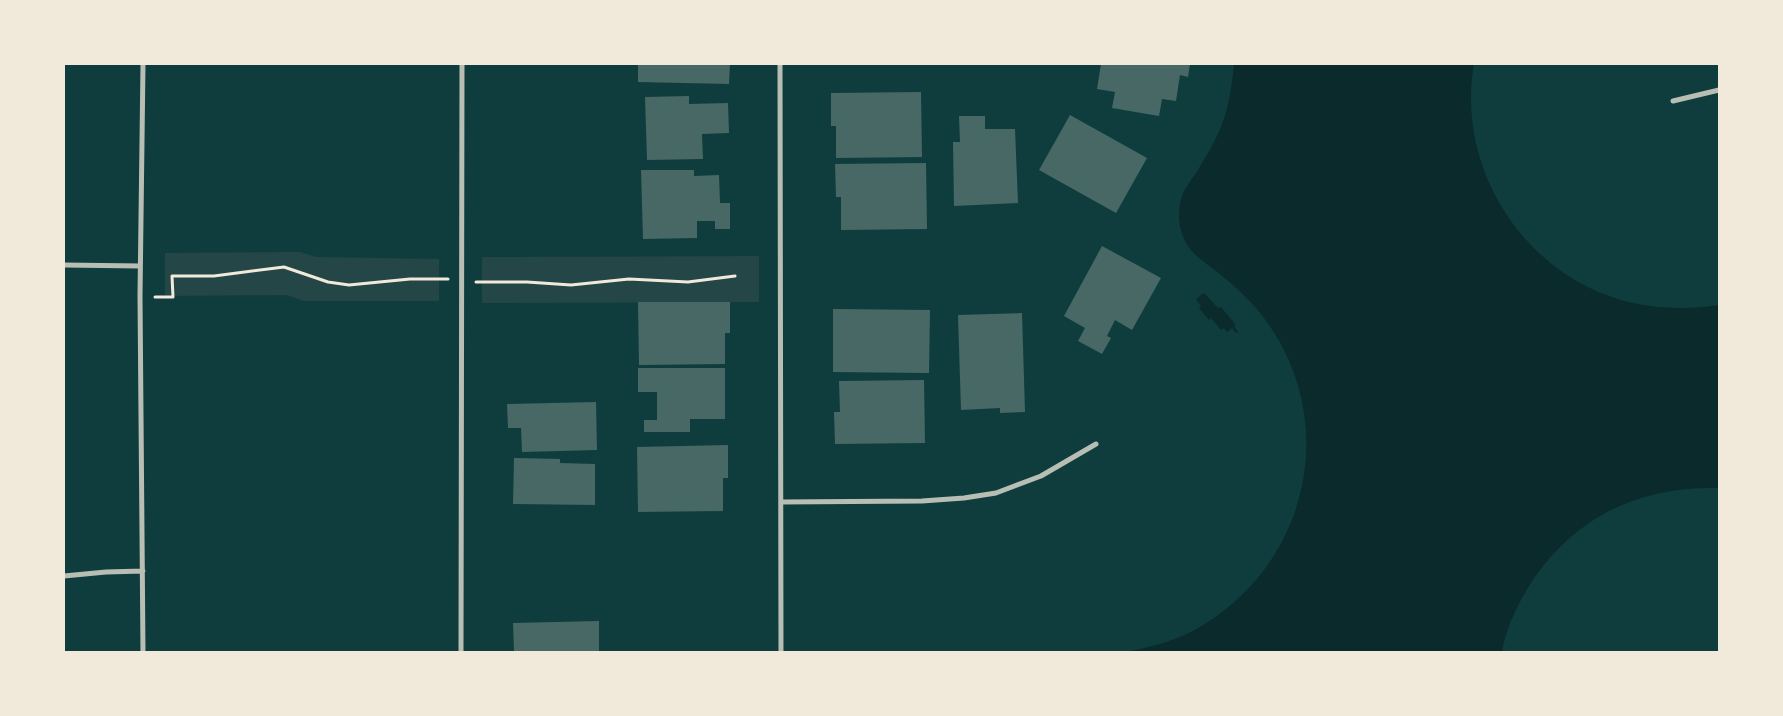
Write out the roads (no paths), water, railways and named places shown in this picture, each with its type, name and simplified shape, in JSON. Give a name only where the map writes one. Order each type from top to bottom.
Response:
[{"type":"street","points":[[143,64],[140,266],[143,652]]},
{"type":"street","points":[[461,652],[462,64]]},
{"type":"street","points":[[780,64],[781,652]]},
{"type":"street","points":[[1673,101],[1719,90]]},
{"type":"street","points":[[64,265],[140,266]]},
{"type":"street","points":[[781,502],[922,501],[964,498],[996,493],[1041,476],[1096,444]]},
{"type":"street","points":[[64,576],[143,571]]}]
